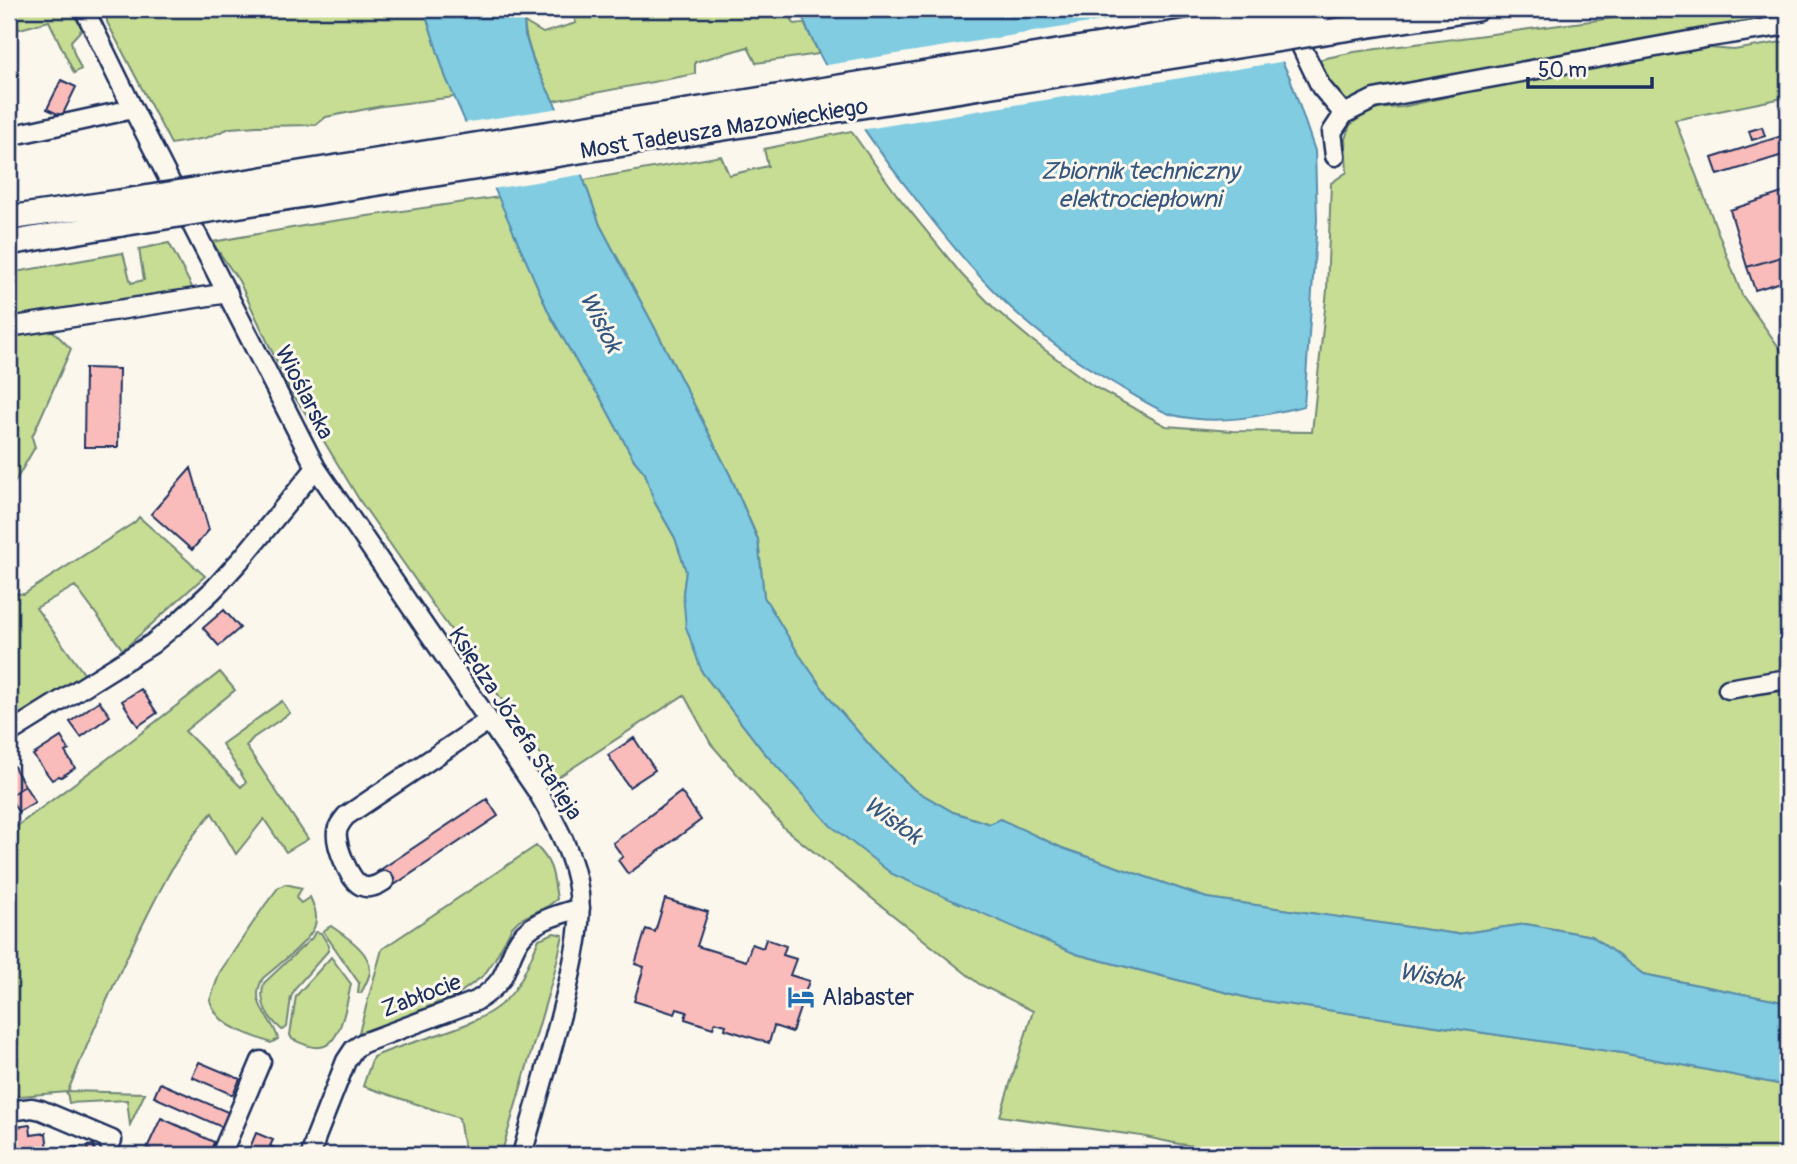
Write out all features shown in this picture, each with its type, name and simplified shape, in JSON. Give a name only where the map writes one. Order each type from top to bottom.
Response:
[{"type":"main road","name":"Most Tadeusza Mazowieckiego","points":[[120,213],[1325,17],[1477,9]]},
{"type":"main road","points":[[9,218],[120,213]]},
{"type":"main road","points":[[9,243],[120,213]]},
{"type":"street","name":"Wioślarska","points":[[9,733],[142,650],[181,620],[244,556],[316,468],[84,9]]},
{"type":"street","points":[[1284,9],[1321,87],[1344,114]]},
{"type":"street","points":[[1335,156],[1332,132],[1344,114],[1374,99],[1788,25]]},
{"type":"street","points":[[9,136],[133,109]]},
{"type":"street","points":[[9,327],[228,293]]},
{"type":"street","name":"Księdza Józefa Stafieja","points":[[316,468],[552,817],[574,869],[580,908],[576,950],[558,1028],[522,1155]]},
{"type":"street","points":[[1728,689],[1788,679]]},
{"type":"street","points":[[384,881],[363,887],[349,871],[338,847],[340,822],[488,721]]},
{"type":"street","name":"Zabłocie","points":[[311,1155],[341,1074],[354,1049],[363,1043],[476,1002],[491,991],[501,978],[515,945],[525,933],[536,925],[580,908]]},
{"type":"street","points":[[221,1155],[261,1061]]},
{"type":"street","points":[[9,1111],[32,1108],[50,1113],[111,1140],[110,1145]]},
{"type":"green space","points":[[9,9],[71,9],[82,29],[71,41],[81,69],[74,73],[49,21],[16,30],[9,59]]},
{"type":"green space","points":[[107,9],[424,9],[446,78],[455,97],[382,106],[326,117],[316,125],[230,128],[206,138],[171,144],[107,22]]},
{"type":"green space","points":[[572,9],[787,9],[794,24],[804,23],[819,54],[756,63],[748,47],[695,62],[695,74],[553,101],[531,53],[524,22],[543,33],[576,23]]},
{"type":"green space","points":[[1682,9],[1788,9],[1788,16],[1363,95],[1344,103],[1313,61],[1354,52]]},
{"type":"green space","points":[[1788,41],[1788,97],[1675,120],[1742,295],[1788,360],[1788,1003],[1643,974],[1592,936],[1526,924],[1457,934],[1207,898],[1062,848],[1000,819],[990,824],[953,812],[913,789],[833,703],[764,597],[758,539],[730,475],[600,225],[584,180],[721,156],[729,175],[768,166],[764,149],[851,131],[897,195],[962,275],[995,309],[1029,338],[1093,386],[1166,426],[1232,431],[1312,432],[1327,290],[1331,183],[1347,172],[1345,139],[1350,125],[1372,109],[1402,107],[1697,47],[1734,50]]},
{"type":"green space","points":[[499,197],[549,313],[581,370],[600,397],[634,460],[645,473],[654,501],[675,538],[686,571],[683,593],[702,672],[763,751],[830,824],[1076,954],[1252,999],[1622,1053],[1788,1086],[1788,1155],[1257,1155],[1000,1116],[1033,1011],[979,984],[784,828],[711,744],[684,695],[557,778],[360,501],[290,390],[239,281],[212,242]]},
{"type":"green space","points":[[169,243],[193,289],[9,321],[9,273],[123,253],[131,283],[144,280],[139,249]]},
{"type":"green space","points":[[52,330],[71,349],[32,437],[35,447],[9,492],[9,336]]},
{"type":"green space","points":[[139,517],[205,576],[123,650],[75,586],[36,608],[85,675],[9,721],[9,593],[24,594]]},
{"type":"green space","points":[[220,672],[235,690],[185,731],[241,787],[246,782],[222,744],[282,701],[290,713],[253,738],[246,746],[308,839],[286,852],[264,819],[236,854],[212,813],[182,852],[132,946],[68,1091],[145,1093],[130,1125],[127,1100],[69,1103],[67,1092],[9,1097],[9,832]]},
{"type":"green space","points":[[536,846],[550,864],[557,899],[519,920],[512,927],[484,975],[457,995],[358,1036],[382,949]]},
{"type":"green space","points":[[285,884],[302,888],[296,898],[301,903],[310,897],[316,921],[307,938],[263,978],[259,988],[260,1004],[278,1039],[271,1043],[226,1023],[219,1017],[210,1000],[220,972],[265,905],[278,888]]},
{"type":"green space","points":[[331,926],[356,945],[367,958],[370,972],[361,993],[358,993],[359,983],[323,931]]},
{"type":"green space","points":[[315,932],[321,933],[329,946],[328,951],[296,987],[291,997],[287,1027],[282,1030],[265,1009],[262,997],[264,983],[312,938]]},
{"type":"green space","points":[[554,933],[563,935],[554,974],[501,1155],[465,1155],[459,1118],[363,1086],[373,1057],[467,1024],[500,1005],[520,981],[539,939]]},
{"type":"green space","points":[[331,957],[351,984],[345,1011],[338,1031],[327,1045],[309,1046],[292,1039],[290,1035],[296,996]]},
{"type":"water","name":"Wisłok","points":[[424,9],[514,9],[517,18],[524,22],[525,35],[534,63],[560,114],[600,225],[730,475],[758,540],[764,597],[833,703],[913,789],[953,812],[990,824],[1000,819],[1062,848],[1207,898],[1457,934],[1526,924],[1592,936],[1643,974],[1788,1003],[1788,1086],[1622,1053],[1252,999],[1076,954],[892,874],[830,825],[763,751],[702,672],[686,627],[683,593],[686,571],[675,538],[654,501],[645,473],[634,460],[600,397],[581,370],[549,313],[446,78]]},
{"type":"water","name":"Zbiornik techniczny elektrociepłowni","points":[[799,9],[1257,9],[1290,78],[1315,151],[1317,220],[1304,406],[1223,420],[1173,415],[1102,376],[1045,337],[981,277],[895,172],[835,82]]},
{"type":"pier","points":[[1177,9],[1261,9],[1286,61],[860,130],[821,66]]},
{"type":"pier","points":[[560,108],[585,174],[492,189],[463,123]]},
{"type":"building","points":[[61,80],[76,87],[62,116],[47,109]]},
{"type":"building","points":[[1762,127],[1765,136],[1752,140],[1749,131]]},
{"type":"building","points":[[1788,134],[1788,170],[1783,155],[1718,175],[1712,158]]},
{"type":"building","points":[[1788,191],[1788,255],[1747,267],[1730,210]]},
{"type":"building","points":[[1788,255],[1788,280],[1755,290],[1747,267]]},
{"type":"building","points":[[85,368],[119,369],[118,447],[84,447]]},
{"type":"building","points":[[191,468],[209,530],[192,550],[151,514]]},
{"type":"building","points":[[224,610],[240,628],[219,646],[203,628]]},
{"type":"building","points":[[141,689],[157,713],[138,726],[122,701]]},
{"type":"building","points":[[99,701],[110,716],[81,737],[70,722]]},
{"type":"building","points":[[61,737],[69,750],[65,752],[75,768],[52,780],[33,755]]},
{"type":"building","points":[[634,738],[655,770],[629,787],[608,755]]},
{"type":"building","points":[[13,765],[25,786],[9,796],[9,768]]},
{"type":"building","points":[[25,786],[35,802],[18,812],[9,796]]},
{"type":"building","points":[[681,792],[701,820],[628,874],[618,860],[623,857],[613,843]]},
{"type":"building","points":[[487,799],[498,816],[388,889],[377,872]]},
{"type":"building","name":"Alabaster","points":[[665,899],[708,912],[697,946],[746,961],[752,944],[763,948],[766,939],[786,946],[783,955],[796,959],[790,975],[809,981],[792,1032],[774,1026],[769,1043],[725,1029],[726,1025],[715,1022],[713,1028],[685,1019],[687,1012],[677,1009],[675,1014],[634,1001],[644,967],[635,964],[646,929],[655,932]]},
{"type":"building","points":[[199,1062],[240,1079],[233,1095],[192,1077]]},
{"type":"building","points":[[160,1083],[230,1113],[224,1128],[154,1097]]},
{"type":"building","points":[[161,1118],[214,1142],[209,1155],[164,1155],[147,1148]]},
{"type":"building","points":[[30,1125],[31,1135],[46,1133],[48,1150],[78,1147],[79,1151],[88,1150],[87,1146],[94,1145],[95,1155],[9,1155],[9,1128]]},
{"type":"building","points":[[256,1133],[273,1140],[270,1146],[278,1150],[275,1155],[247,1155]]},
{"type":"place","name":"Alabaster","points":[[801,997]]}]
